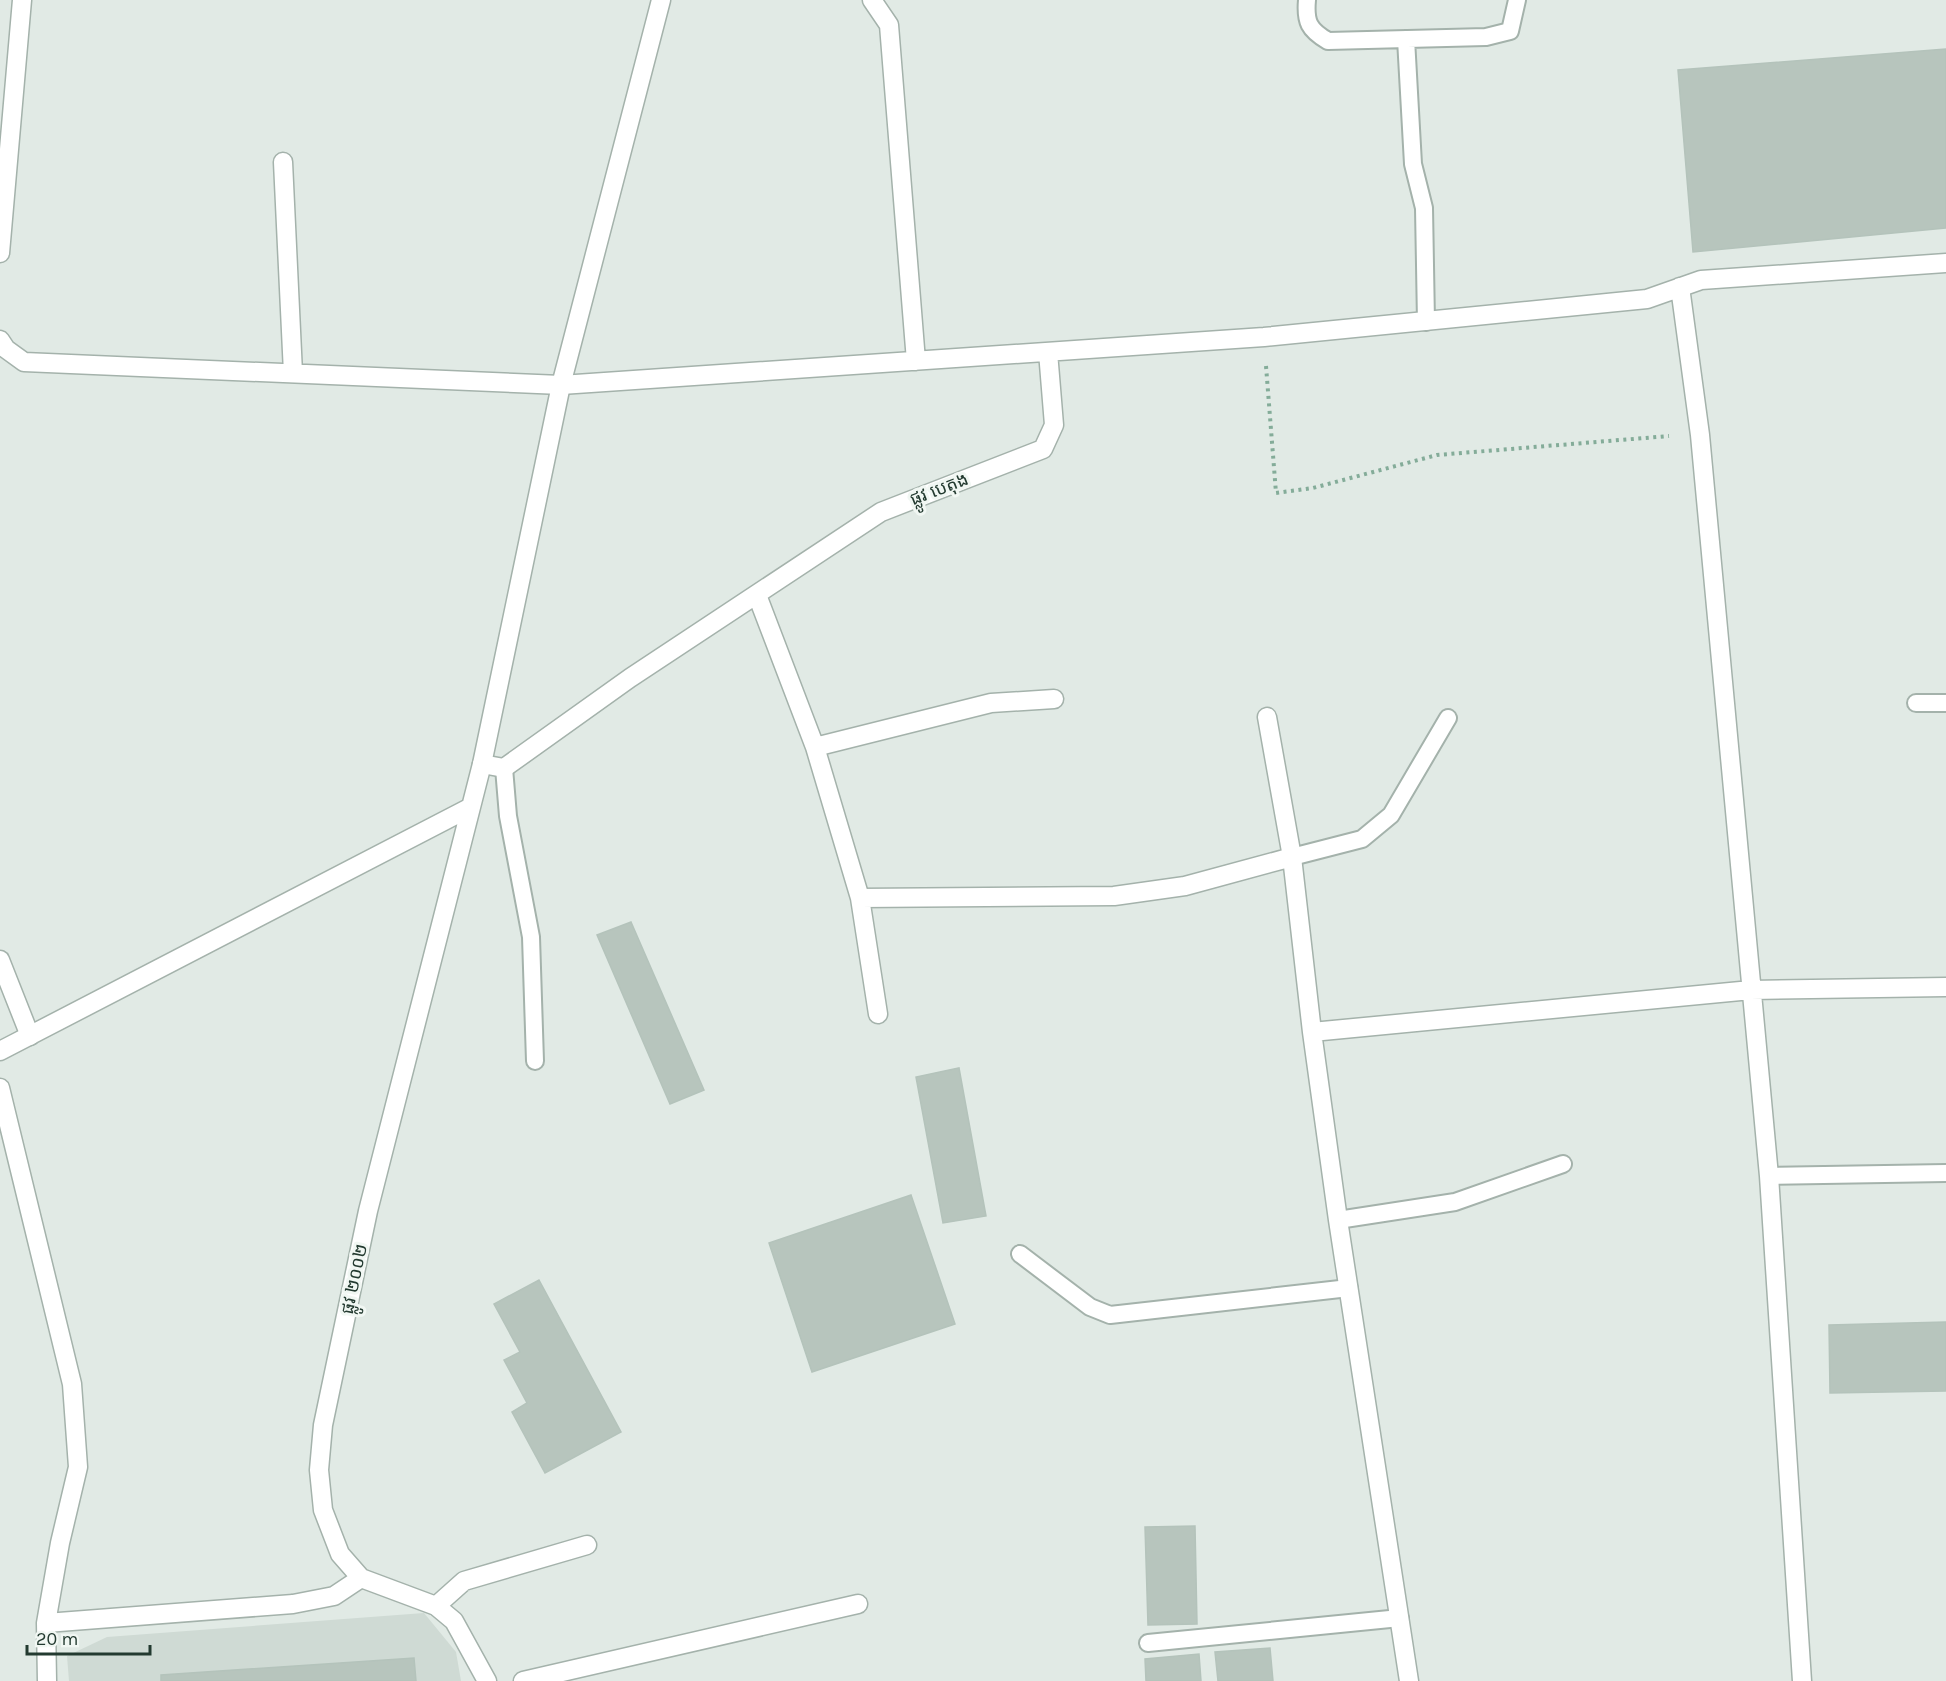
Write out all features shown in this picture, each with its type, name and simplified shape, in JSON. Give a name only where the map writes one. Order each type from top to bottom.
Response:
[{"type":"street","points":[[0,253],[22,0]]},
{"type":"street","name":"ផ្លូវ ២០០២","points":[[487,1681],[454,1621],[436,1606],[361,1578],[340,1554],[323,1510],[319,1470],[323,1425],[368,1211],[482,764],[561,385],[661,0]]},
{"type":"street","points":[[872,0],[889,25],[916,361]]},
{"type":"street","points":[[283,162],[293,373]]},
{"type":"street","points":[[0,340],[6,349],[24,362],[561,385],[1264,337],[1647,299],[1701,280],[1946,263]]},
{"type":"street","points":[[1680,287],[1700,435],[1768,1176],[1802,1681]]},
{"type":"street","name":"ផ្លូវ បេតុង","points":[[504,768],[630,678],[881,512],[1043,449],[1054,425],[1048,352]]},
{"type":"street","points":[[757,595],[815,747],[860,898],[878,1014]]},
{"type":"street","points":[[815,747],[991,703],[1054,699]]},
{"type":"street","points":[[1267,717],[1292,857],[1312,1032],[1338,1220],[1360,1347],[1409,1681]]},
{"type":"street","points":[[482,764],[504,768]]},
{"type":"street","points":[[0,1051],[471,807]]},
{"type":"street","points":[[860,898],[1114,896],[1185,886],[1292,857]]},
{"type":"street","points":[[0,960],[30,1036]]},
{"type":"street","points":[[1312,1032],[1751,990],[1946,987]]},
{"type":"street","points":[[0,1088],[72,1384],[78,1467],[60,1543],[46,1623],[47,1681]]},
{"type":"street","points":[[436,1606],[464,1581],[587,1545]]},
{"type":"street","points":[[46,1623],[293,1604],[334,1596],[361,1578]]},
{"type":"street","points":[[523,1681],[858,1604]]},
{"type":"lane","points":[[1307,0],[1305,18],[1312,32],[1328,42],[1486,37],[1510,31],[1517,0]]},
{"type":"lane","points":[[1406,39],[1413,164],[1424,208],[1426,322]]},
{"type":"lane","points":[[1916,703],[1946,703]]},
{"type":"lane","points":[[1292,857],[1362,839],[1391,815],[1448,718]]},
{"type":"lane","points":[[504,768],[508,816],[531,938],[535,1061]]},
{"type":"lane","points":[[1338,1220],[1455,1202],[1563,1164]]},
{"type":"lane","points":[[1768,1176],[1946,1173]]},
{"type":"lane","points":[[1020,1254],[1090,1307],[1110,1315],[1348,1288]]},
{"type":"lane","points":[[1148,1643],[1400,1618]]},
{"type":"path","points":[[1264,337],[1276,493],[1313,488],[1437,454],[1611,439],[1700,435]]},
{"type":"shaded area","points":[[424,1613],[456,1652],[461,1681],[69,1681],[67,1656],[107,1637]]},
{"type":"building","points":[[1946,49],[1946,228],[1693,252],[1678,70]]},
{"type":"building","points":[[631,922],[704,1090],[670,1104],[597,935]]},
{"type":"building","points":[[959,1068],[986,1216],[943,1223],[916,1077]]},
{"type":"building","points":[[911,1195],[955,1324],[812,1372],[769,1243]]},
{"type":"building","points":[[539,1280],[621,1432],[545,1473],[512,1412],[527,1403],[504,1360],[520,1352],[494,1304]]},
{"type":"building","points":[[1946,1322],[1946,1391],[1830,1393],[1829,1325]]},
{"type":"building","points":[[1195,1526],[1197,1624],[1148,1625],[1145,1527]]},
{"type":"building","points":[[1270,1648],[1273,1681],[1218,1681],[1215,1652]]},
{"type":"building","points":[[1199,1654],[1201,1681],[1146,1681],[1145,1659]]},
{"type":"building","points":[[414,1658],[416,1681],[161,1681],[161,1675]]}]
